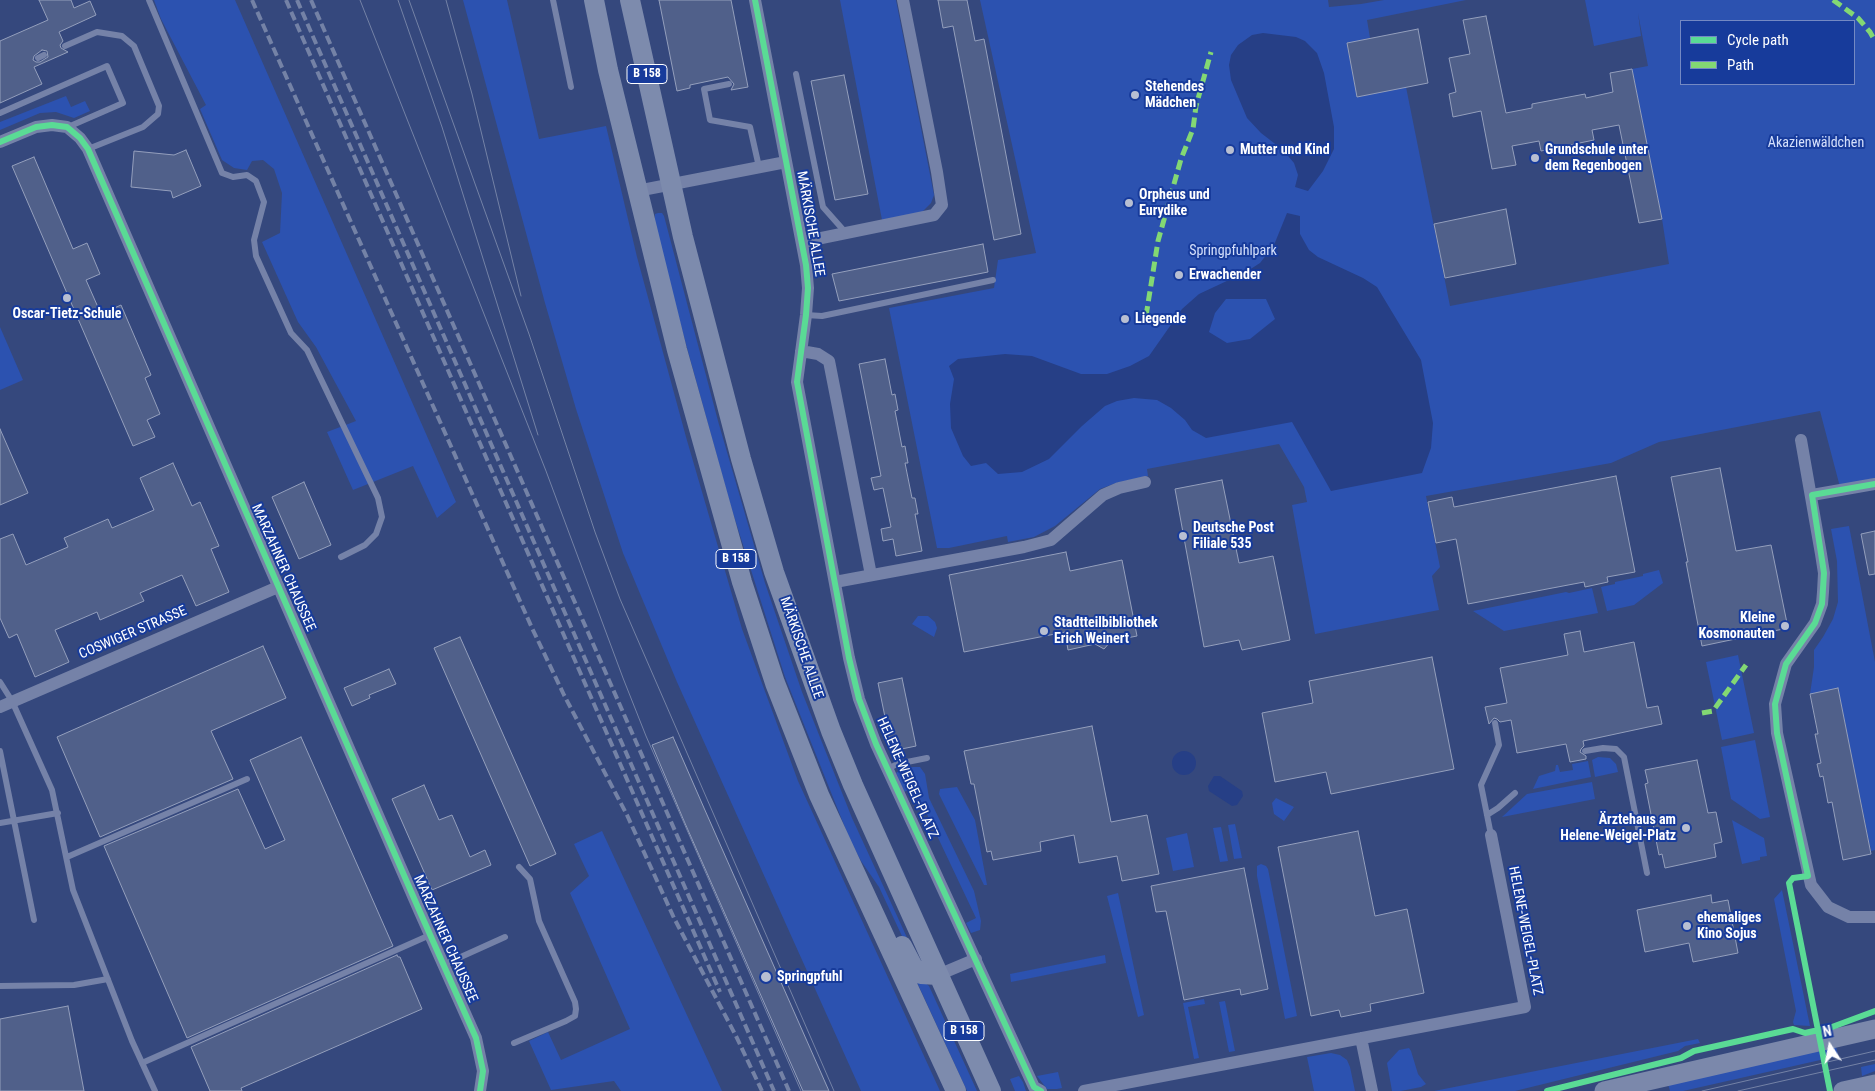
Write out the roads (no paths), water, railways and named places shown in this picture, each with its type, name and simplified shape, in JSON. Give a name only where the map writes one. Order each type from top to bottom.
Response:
[{"type":"main road","name":"B 158","points":[[594,0],[608,70],[677,350],[742,582],[776,683],[819,795],[956,1091]]},
{"type":"main road","name":"MÄRKISCHE ALLEE","points":[[630,0],[671,185],[711,349],[774,572],[830,731],[852,785],[991,1091]]},
{"type":"main road","points":[[853,867],[878,894],[913,967],[920,974],[938,975]]},
{"type":"main road","points":[[1604,1091],[1875,1029]]},
{"type":"main road","points":[[1843,1091],[1875,1084]]},
{"type":"street","name":"MÄRKISCHE ALLEE","points":[[755,0],[808,276],[806,315],[797,382],[811,453]]},
{"type":"street","name":"MÄRKISCHE ALLEE","points":[[802,242],[934,215],[942,205],[903,0]]},
{"type":"street","points":[[0,142],[36,127],[52,125],[67,127]]},
{"type":"street","name":"MARZAHNER CHAUSSEE","points":[[67,127],[80,138],[88,150],[479,1048],[483,1071],[480,1091]]},
{"type":"street","name":"MÄRKISCHE ALLEE","points":[[637,191],[786,162]]},
{"type":"street","points":[[801,350],[818,354],[828,361],[872,575]]},
{"type":"street","points":[[1801,440],[1824,573],[1822,604],[1815,623],[1786,664],[1775,704],[1777,733],[1811,885],[1828,907],[1849,917],[1875,917]]},
{"type":"street","name":"HELENE-WEIGEL-PLATZ","points":[[811,453],[859,700],[876,744],[1034,1087],[1041,1091]]},
{"type":"street","points":[[836,582],[1024,547],[1052,540],[1103,495],[1119,488],[1144,482]]},
{"type":"street","points":[[1812,495],[1875,484]]},
{"type":"street","name":"COSWIGER STRASSE","points":[[6,704],[278,587]]},
{"type":"street","name":"HELENE-WEIGEL-PLATZ","points":[[1084,1091],[1525,1007],[1491,835]]},
{"type":"street","points":[[938,975],[976,958]]},
{"type":"street","points":[[1361,1038],[1372,1091]]},
{"type":"lane","points":[[149,0],[222,173],[232,177],[247,176],[256,181],[264,202],[254,240],[256,256],[291,333],[307,350],[378,498],[382,516],[376,534],[365,545],[341,558]]},
{"type":"lane","points":[[553,0],[571,87]]},
{"type":"lane","points":[[65,46],[97,32],[122,36],[134,46],[159,106],[158,114],[143,127],[88,150]]},
{"type":"lane","points":[[0,113],[107,66],[123,103],[67,127]]},
{"type":"lane","points":[[796,74],[823,206],[846,233]]},
{"type":"lane","points":[[729,84],[704,89],[710,120],[750,127],[759,167]]},
{"type":"lane","points":[[806,315],[822,316],[993,280]]},
{"type":"lane","points":[[0,682],[6,704],[52,790],[73,890],[155,1091]]},
{"type":"lane","name":"HELENE-WEIGEL-PLATZ","points":[[1491,835],[1481,785],[1499,744],[1495,723]]},
{"type":"lane","points":[[1585,751],[1603,748],[1616,749],[1624,757],[1647,873]]},
{"type":"lane","points":[[0,751],[34,920]]},
{"type":"lane","name":"HELENE-WEIGEL-PLATZ","points":[[888,768],[897,764],[927,758]]},
{"type":"lane","points":[[67,857],[247,779]]},
{"type":"lane","points":[[1487,815],[1515,793]]},
{"type":"lane","points":[[0,823],[58,813]]},
{"type":"lane","points":[[514,1043],[566,1021],[575,1016],[576,1009],[576,1002],[539,921],[530,879],[519,867]]},
{"type":"lane","points":[[142,1063],[430,936]]},
{"type":"lane","points":[[443,965],[505,937]]},
{"type":"lane","points":[[0,986],[74,985],[108,979]]},
{"type":"tram line","points":[[360,0],[546,471],[646,736],[801,1091]]},
{"type":"tram line","points":[[398,0],[442,127],[538,435]]},
{"type":"tram line","points":[[409,0],[529,334],[595,532],[620,599],[834,1091]]},
{"type":"tram line","points":[[446,0],[472,94],[521,296]]},
{"type":"tram line","points":[[1702,1091],[1875,1051]]},
{"type":"tram line","points":[[1738,1091],[1875,1060]]},
{"type":"railway","points":[[252,0],[532,628],[564,695],[627,815],[674,918],[736,1036],[762,1091]]},
{"type":"railway","points":[[286,0],[720,992]]},
{"type":"railway","points":[[297,0],[774,1091]]},
{"type":"railway","points":[[311,0],[789,1091]]},
{"type":"place","name":"Stehendes Mädchen","points":[[1135,95]]},
{"type":"place","name":"Mutter und Kind","points":[[1230,150]]},
{"type":"place","name":"Grundschule unter dem Regenbogen","points":[[1535,158]]},
{"type":"place","name":"Orpheus und Eurydike","points":[[1129,203]]},
{"type":"place","name":"Erwachender","points":[[1179,275]]},
{"type":"place","name":"Oscar-Tietz-Schule","points":[[67,298]]},
{"type":"place","name":"Liegende","points":[[1125,319]]},
{"type":"place","name":"Deutsche Post Filiale 535","points":[[1183,536]]},
{"type":"place","name":"Kleine Kosmonauten","points":[[1785,626]]},
{"type":"place","name":"Stadtteilbibliothek Erich Weinert","points":[[1044,631]]},
{"type":"place","name":"Ärztehaus am Helene-Weigel-Platz","points":[[1686,828]]},
{"type":"place","name":"ehemaliges Kino Sojus","points":[[1687,926]]},
{"type":"place","name":"Springpfuhl","points":[[766,977]]},
{"type":"park label","name":"Akazienwäldchen","points":[[1816,143]]},
{"type":"park label","name":"Springpfuhlpark","points":[[1233,251]]}]
